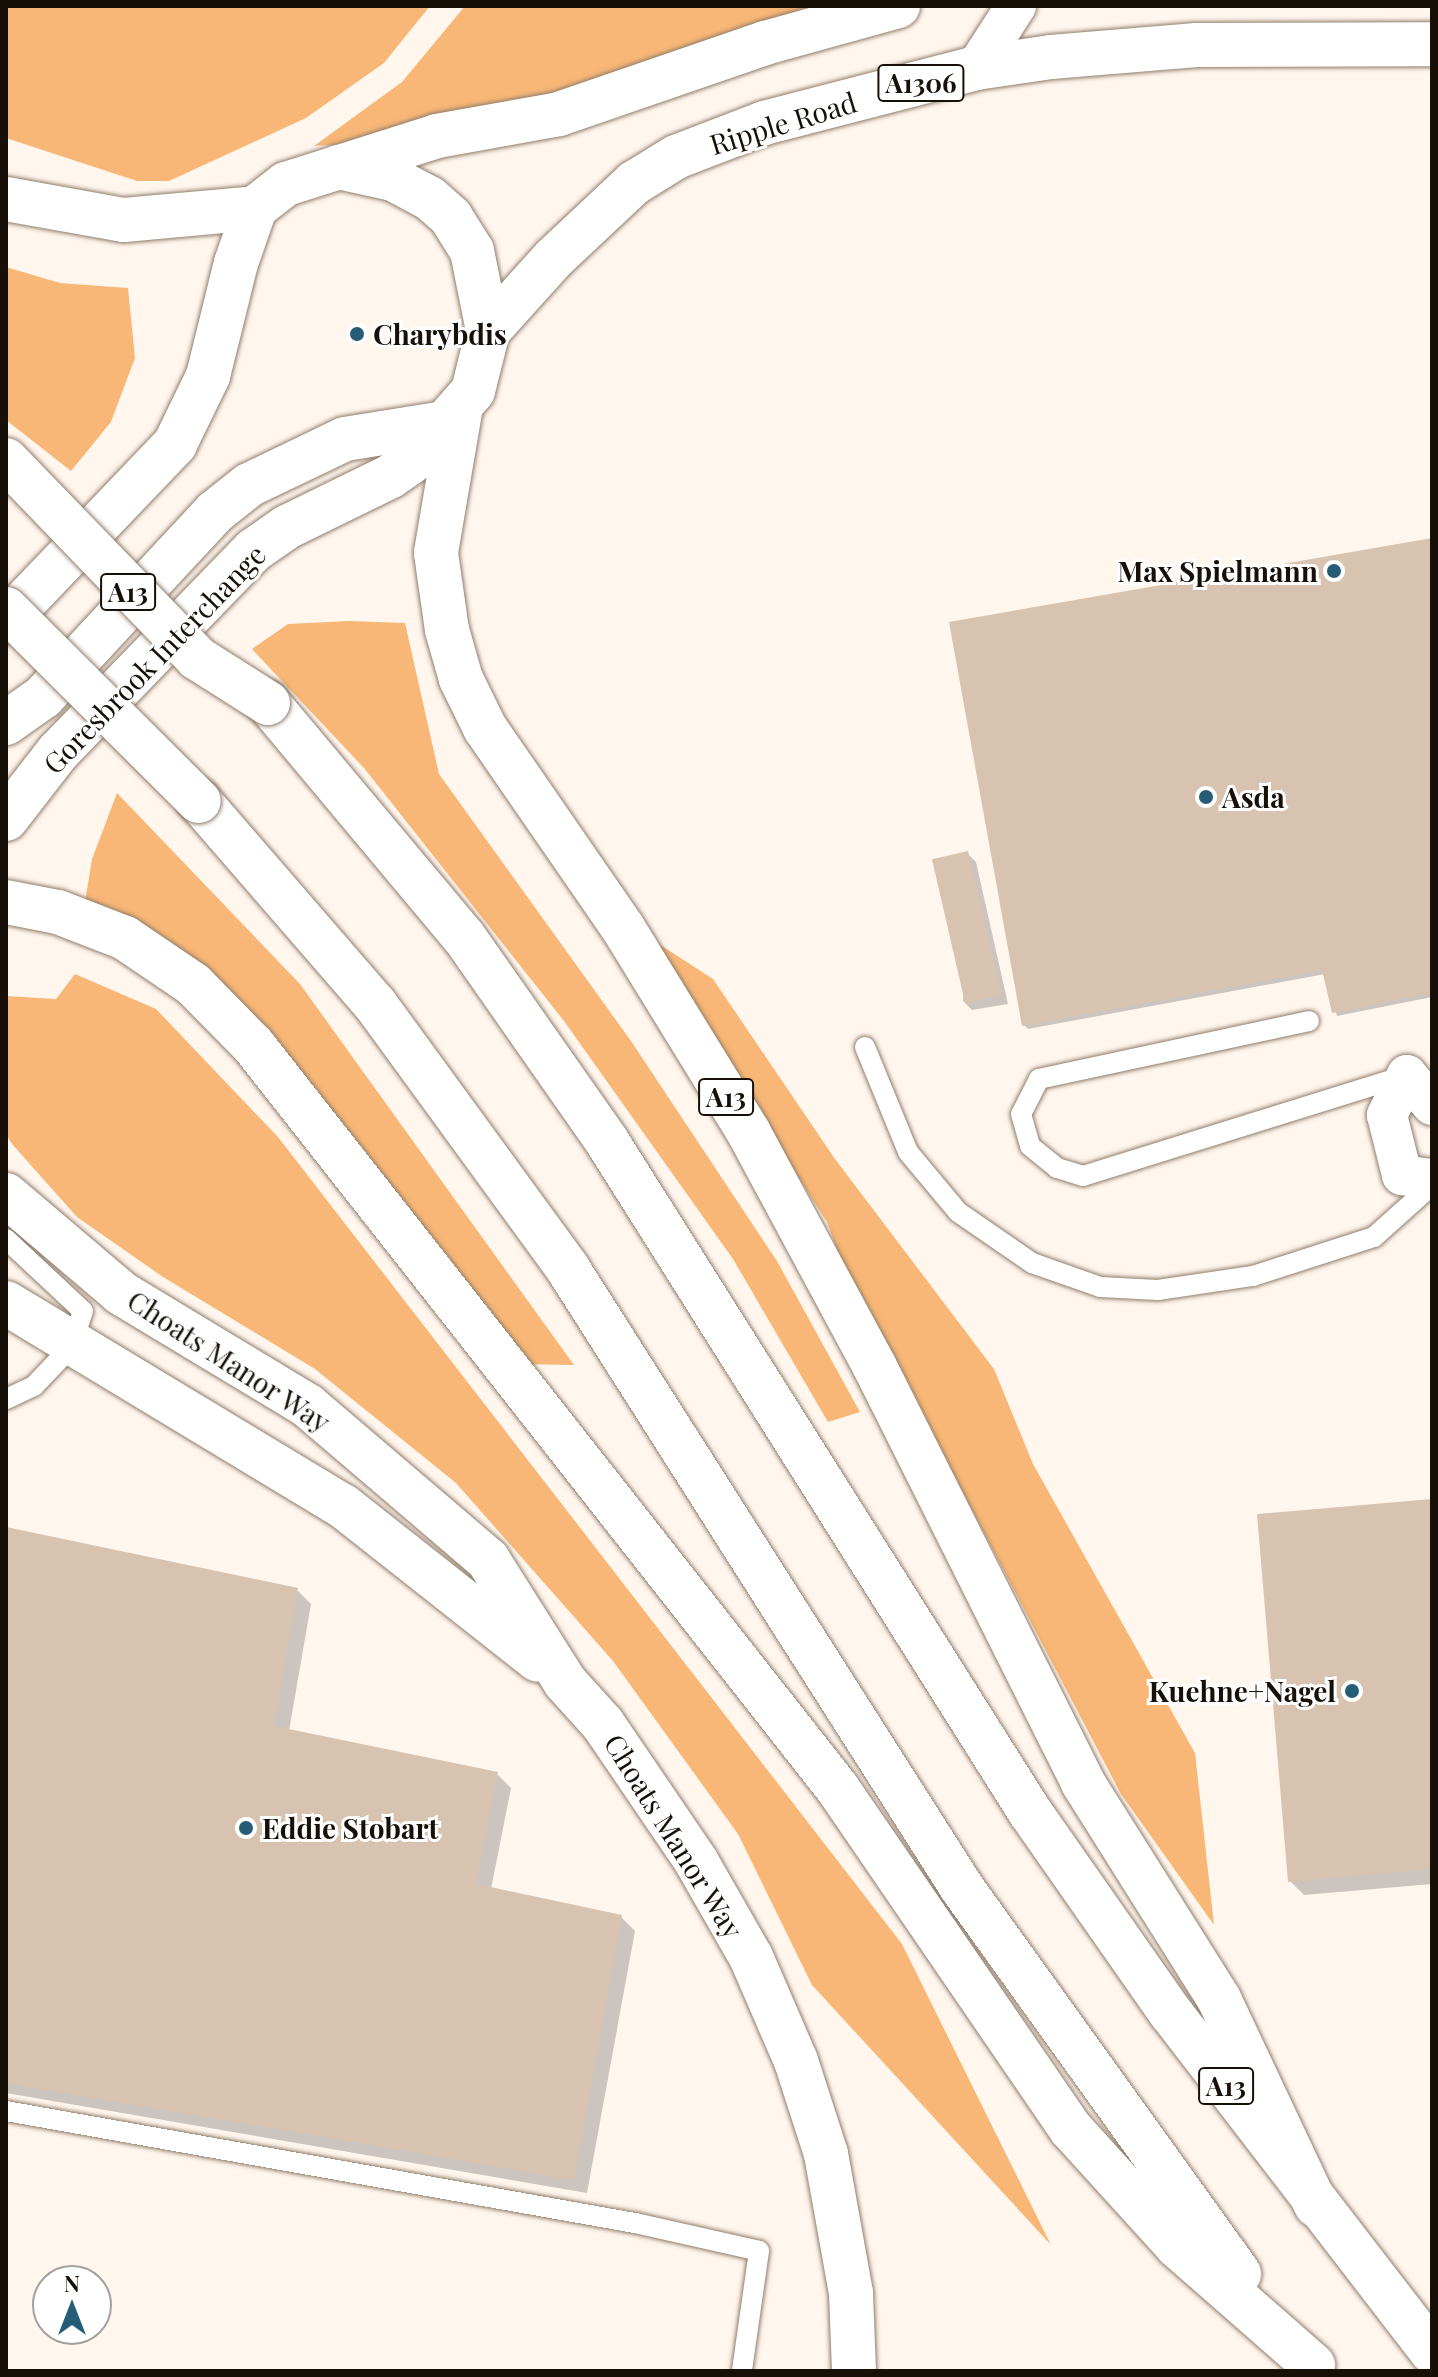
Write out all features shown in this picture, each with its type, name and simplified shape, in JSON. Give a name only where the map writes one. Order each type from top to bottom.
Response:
[{"type":"main road","points":[[6,199],[145,221],[255,208],[286,184],[338,167],[437,136],[559,114],[765,43],[898,6]]},
{"type":"main road","name":"Ripple Road","points":[[488,331],[554,258],[634,183],[676,157],[764,123],[976,68],[1197,45],[1432,44]]},
{"type":"main road","name":"Goresbrook Interchange","points":[[6,819],[58,752],[254,550],[287,527],[391,476],[453,414],[482,367],[488,331],[472,251],[451,217],[429,198],[393,179],[338,167]]},
{"type":"main road","points":[[6,621],[175,444],[208,376],[236,263],[255,208]]},
{"type":"main road","points":[[6,723],[43,697],[215,512],[249,485],[345,439],[453,414]]},
{"type":"main road","name":"A13","points":[[453,414],[436,553],[447,630],[461,679],[485,728],[623,928],[749,1133],[874,1365],[1083,1783],[1219,1999],[1316,2205]]},
{"type":"main road","name":"A13","points":[[6,460],[197,658],[268,703],[464,937],[608,1143],[1030,1812],[1171,2013],[1432,2352]]},
{"type":"main road","points":[[6,609],[199,801],[375,1004],[568,1269],[962,1888],[1163,2173],[1315,2368]]},
{"type":"main road","points":[[6,902],[58,912],[125,938],[193,984],[243,1034],[686,1593],[910,1888],[1071,2129],[1177,2246],[1315,2368]]},
{"type":"main road","name":"Choats Manor Way","points":[[6,1195],[121,1293],[308,1406],[401,1481],[488,1560],[565,1682]]},
{"type":"main road","name":"Choats Manor Way","points":[[6,1303],[71,1347],[343,1506],[565,1682],[603,1724],[696,1861],[756,1970],[796,2061],[826,2154],[851,2293],[854,2371]]},
{"type":"street","points":[[765,43],[836,6]]},
{"type":"street","points":[[976,68],[1016,6]]},
{"type":"street","points":[[1424,1086],[1387,1115],[1402,1175],[1432,1182]]},
{"type":"lane","points":[[1309,1021],[1039,1079],[1021,1114],[1030,1146],[1057,1168],[1083,1176],[1424,1086]]},
{"type":"lane","points":[[865,1047],[908,1152],[958,1212],[1032,1263],[1100,1287],[1158,1290],[1253,1276],[1374,1237],[1432,1182]]},
{"type":"lane","points":[[6,1239],[83,1311],[71,1347],[34,1386],[6,1399]]},
{"type":"lane","points":[[6,2111],[620,2220],[759,2251],[742,2371]]},
{"type":"shaded area","points":[[6,6],[430,6],[384,63],[306,118],[169,181],[137,181],[6,138]]},
{"type":"shaded area","points":[[465,6],[824,6],[417,139],[314,146],[402,82]]},
{"type":"shaded area","points":[[6,267],[60,283],[128,288],[135,358],[111,422],[71,471],[6,420]]},
{"type":"shaded area","points":[[349,621],[405,623],[439,774],[631,1041],[777,1261],[860,1412],[828,1422],[733,1259],[564,1021],[364,768],[252,649],[288,624]]},
{"type":"shaded area","points":[[117,793],[300,984],[574,1365],[517,1364],[237,1014],[83,914],[92,859]]},
{"type":"shaded area","points":[[642,933],[713,979],[835,1159],[994,1369],[1033,1464],[1195,1753],[1214,1925],[1121,1794],[840,1258],[827,1222]]},
{"type":"shaded area","points":[[75,974],[156,1009],[278,1137],[902,1944],[1051,2245],[812,1985],[738,1834],[613,1661],[456,1483],[315,1369],[163,1277],[77,1217],[12,1144],[6,1134],[6,996],[56,999]]},
{"type":"building","name":"Asda","points":[[1432,538],[1432,993],[1332,1013],[1322,970],[1022,1026],[949,622]]},
{"type":"building","points":[[968,851],[1001,995],[965,1004],[932,859]]},
{"type":"building","name":"Kuehne+Nagel","points":[[1432,1499],[1432,1869],[1288,1882],[1257,1514]]},
{"type":"building","name":"Eddie Stobart","points":[[6,1527],[298,1588],[274,1726],[498,1772],[476,1884],[622,1915],[574,2180],[6,2083]]},
{"type":"place","name":"Charybdis","points":[[357,334]]},
{"type":"place","name":"Max Spielmann","points":[[1334,571]]},
{"type":"place","name":"Asda","points":[[1206,797]]},
{"type":"place","name":"Kuehne+Nagel","points":[[1352,1691]]},
{"type":"place","name":"Eddie Stobart","points":[[246,1828]]}]
